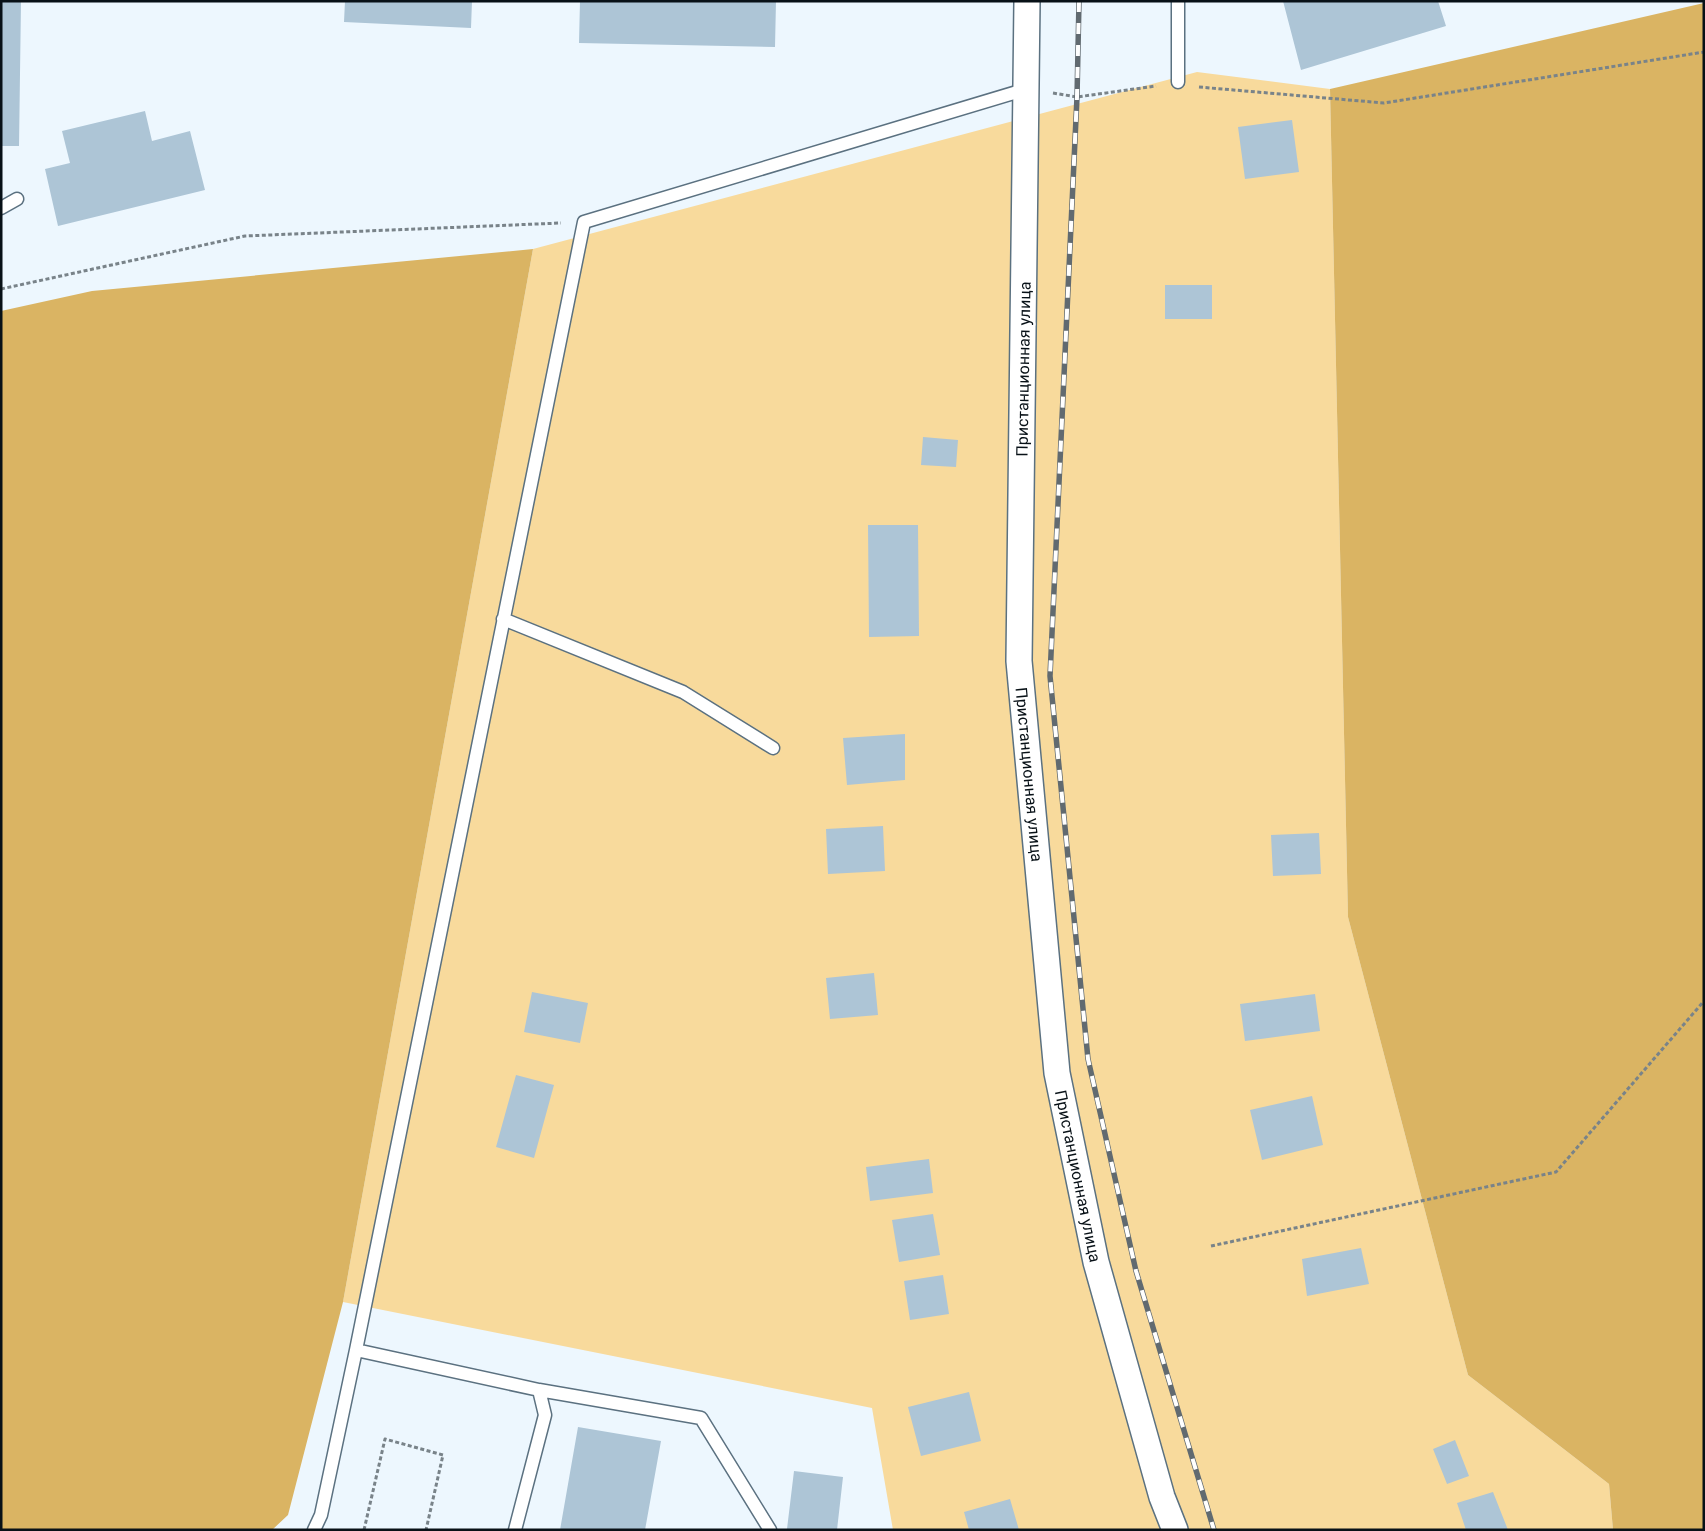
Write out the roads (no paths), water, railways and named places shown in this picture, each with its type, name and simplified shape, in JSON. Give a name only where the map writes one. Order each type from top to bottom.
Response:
[{"type":"street","name":"Пристанционная улица","points":[[1027,1],[1019,660],[1056,1073],[1096,1262],[1162,1497],[1175,1530]]},
{"type":"lane","points":[[1178,1],[1178,82]]},
{"type":"lane","points":[[314,1530],[321,1515],[356,1350],[584,222],[1027,89]]},
{"type":"lane","points":[[1,208],[17,199]]},
{"type":"lane","points":[[504,619],[683,692],[773,748]]},
{"type":"lane","points":[[356,1350],[539,1390],[701,1418],[770,1530]]},
{"type":"lane","points":[[515,1530],[545,1415],[539,1390]]},
{"type":"railway","points":[[1079,1],[1077,97],[1050,676],[1088,1059],[1136,1271],[1214,1530]]}]
